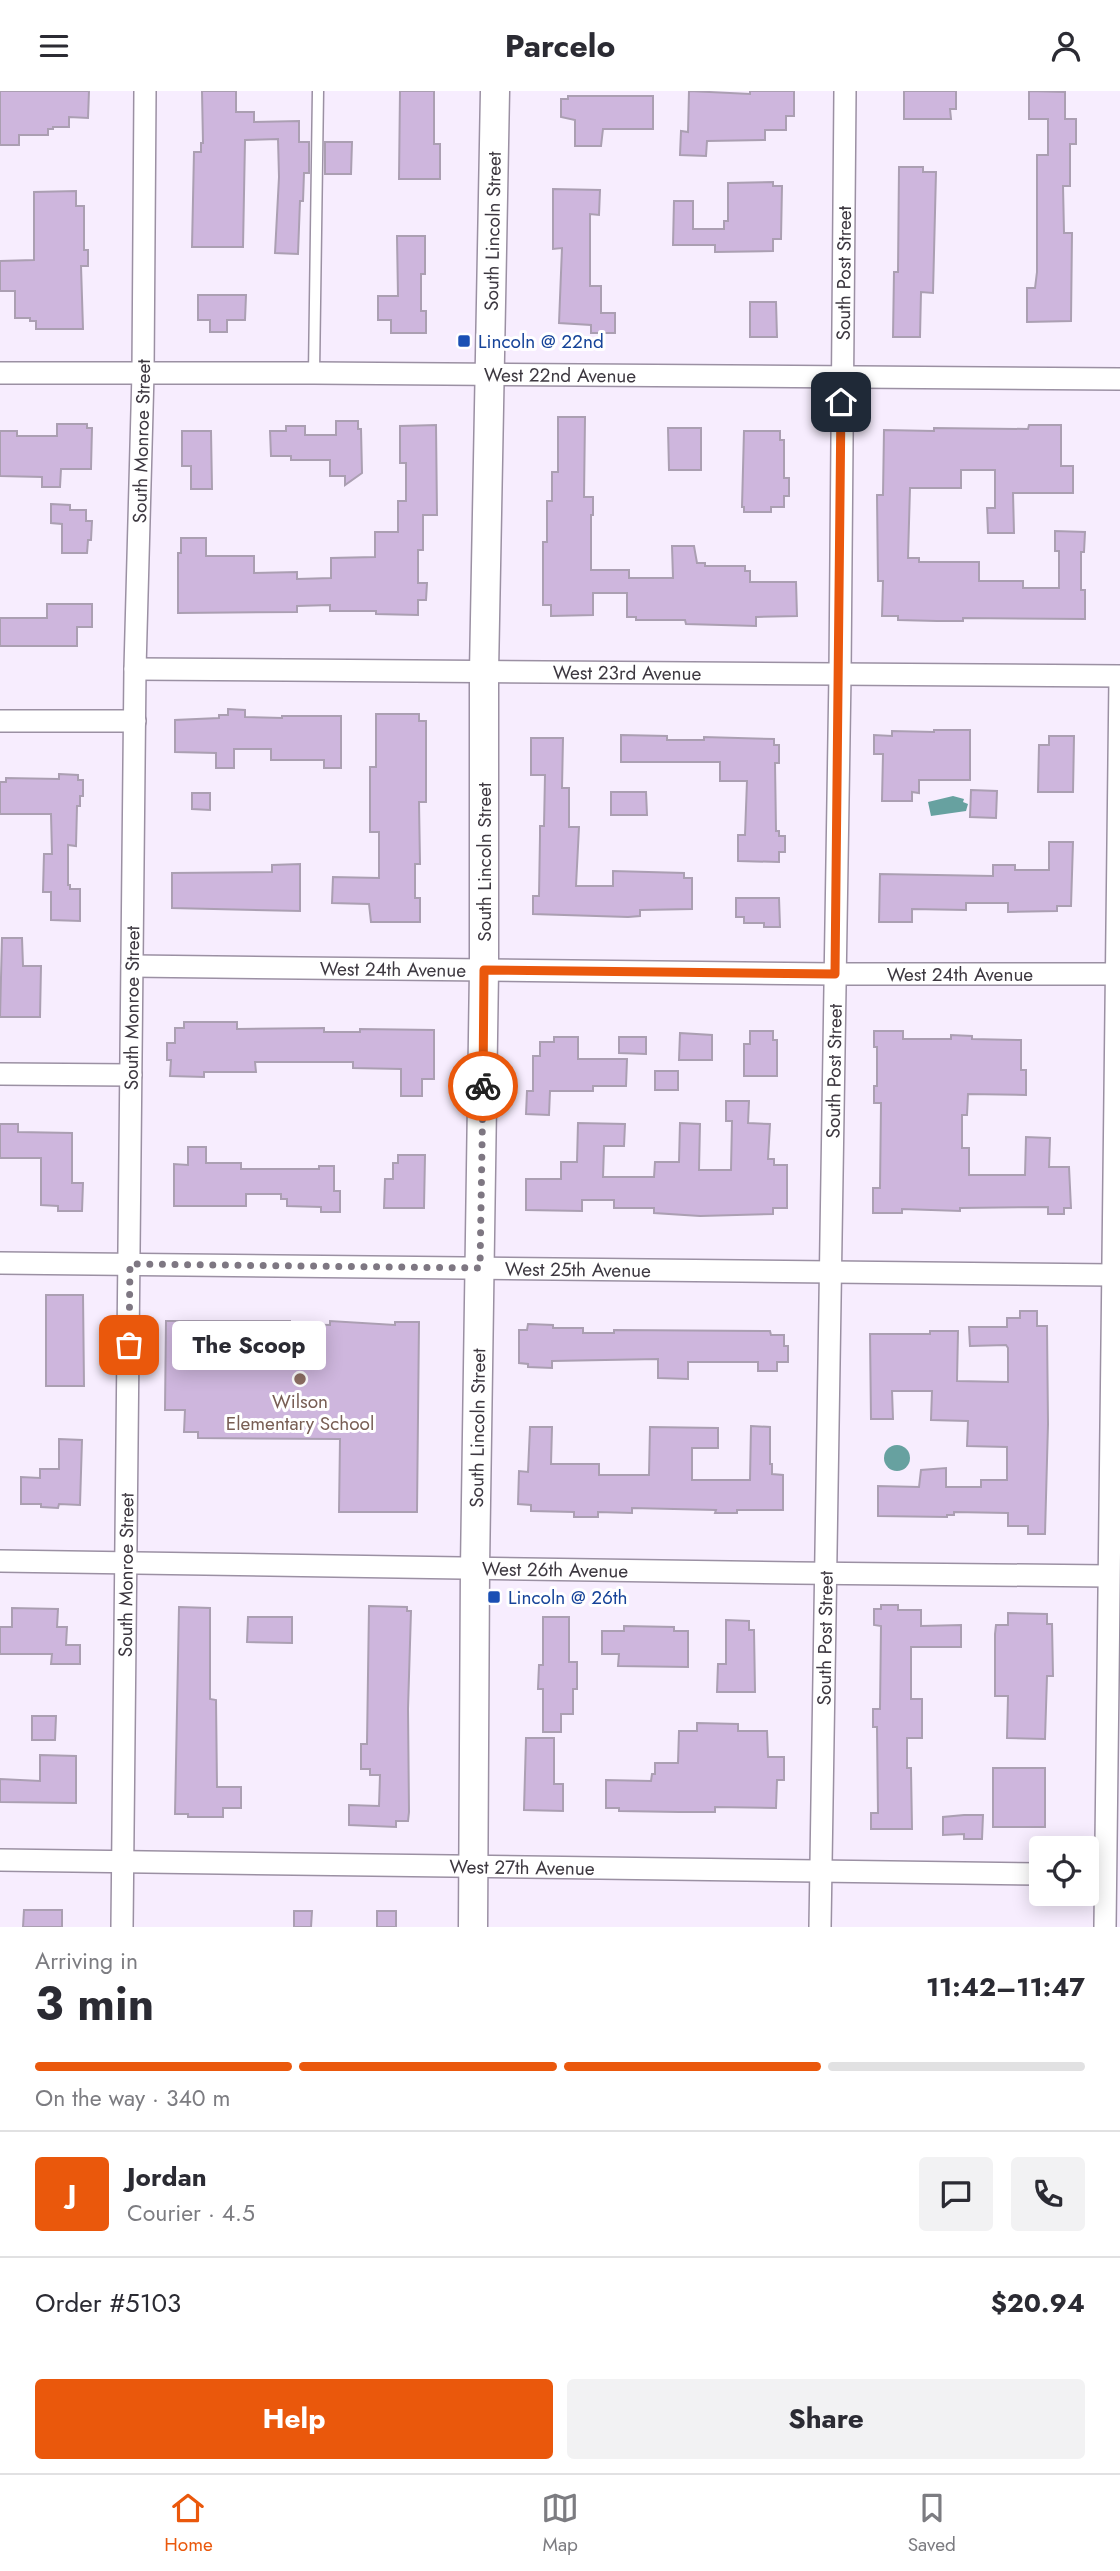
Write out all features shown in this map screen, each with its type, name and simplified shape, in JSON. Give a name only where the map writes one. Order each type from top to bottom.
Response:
[{"type":"street","name":"South Monroe Street","points":[[122,1927],[135,669],[143,373],[145,91]]},
{"type":"street","name":"South Lincoln Street","points":[[473,1927],[475,1568],[484,970],[484,672],[495,91]]},
{"type":"street","name":"South Post Street","points":[[820,1927],[840,674],[845,91]]},
{"type":"street","name":"West 22nd Avenue","points":[[0,373],[1120,379]]},
{"type":"street","name":"West 23rd Avenue","points":[[135,669],[1120,677]]},
{"type":"street","points":[[1105,1927],[1105,1865],[1114,1699],[1108,1576],[1115,1548],[1113,1275],[1116,1242],[1120,677]]},
{"type":"street","points":[[0,721],[135,721]]},
{"type":"street","name":"West 24th Avenue","points":[[132,965],[835,974],[1116,974]]},
{"type":"street","points":[[0,1074],[131,1075]]},
{"type":"street","name":"West 25th Avenue","points":[[0,1263],[1113,1275]]},
{"type":"street","name":"West 26th Avenue","points":[[0,1561],[1108,1576]]},
{"type":"street","name":"West 27th Avenue","points":[[0,1860],[1029,1874]]},
{"type":"lane","points":[[314,373],[318,91]]},
{"type":"shaded area","points":[[953,796],[964,799],[963,802],[968,804],[966,811],[931,816],[928,802]]},
{"type":"shaded area","points":[[897,1445],[906,1449],[910,1458],[906,1467],[897,1471],[888,1467],[884,1458],[888,1449]]},
{"type":"building","points":[[0,91],[89,91],[88,118],[69,117],[69,127],[53,127],[48,129],[48,135],[19,135],[19,145],[0,145]]},
{"type":"building","points":[[202,91],[236,91],[236,112],[254,112],[254,122],[299,121],[299,142],[309,142],[309,173],[304,173],[303,201],[300,201],[298,254],[275,253],[278,139],[245,140],[243,247],[192,247],[194,152],[201,152],[203,143]]},
{"type":"building","points":[[400,91],[434,91],[434,144],[440,144],[440,179],[399,179]]},
{"type":"building","points":[[689,91],[750,94],[750,91],[794,91],[794,116],[786,116],[786,130],[765,130],[765,140],[707,141],[706,156],[680,155],[681,131],[688,132]]},
{"type":"building","points":[[904,91],[956,91],[956,109],[950,109],[951,119],[904,119]]},
{"type":"building","points":[[1029,91],[1065,92],[1065,119],[1076,119],[1076,144],[1070,144],[1070,186],[1063,186],[1064,233],[1072,233],[1071,321],[1027,322],[1027,288],[1035,288],[1037,272],[1037,155],[1048,155],[1048,119],[1029,119]]},
{"type":"building","points":[[568,96],[653,96],[653,129],[603,129],[601,146],[575,146],[575,120],[561,117],[561,99],[568,99]]},
{"type":"building","points":[[325,142],[352,142],[351,174],[325,174]]},
{"type":"building","points":[[899,167],[923,167],[923,172],[936,172],[933,293],[921,292],[920,337],[893,337],[894,272],[898,272]]},
{"type":"building","points":[[773,182],[773,186],[782,186],[781,239],[773,239],[773,251],[715,252],[715,245],[673,245],[674,201],[693,201],[693,229],[724,229],[724,221],[728,221],[728,183]]},
{"type":"building","points":[[553,189],[600,190],[599,215],[590,214],[590,286],[601,286],[601,313],[615,313],[615,333],[591,333],[591,325],[559,323],[562,248],[553,249]]},
{"type":"building","points":[[76,191],[76,206],[84,206],[84,250],[88,250],[88,266],[81,266],[83,329],[36,329],[36,321],[30,321],[30,318],[15,318],[15,291],[0,291],[0,261],[34,260],[34,192]]},
{"type":"building","points":[[397,236],[425,236],[421,311],[426,311],[426,333],[391,333],[391,320],[378,320],[378,296],[398,296]]},
{"type":"building","points":[[198,295],[246,295],[245,320],[227,320],[227,332],[210,332],[210,320],[198,320]]},
{"type":"building","points":[[750,302],[776,302],[777,337],[750,337]]},
{"type":"building","points":[[558,417],[585,417],[584,497],[593,497],[591,570],[629,570],[629,578],[673,578],[672,546],[694,546],[697,563],[705,563],[705,566],[745,566],[745,571],[750,571],[750,582],[796,582],[797,616],[756,617],[756,626],[686,624],[685,620],[636,620],[636,617],[627,617],[627,593],[593,593],[593,615],[551,616],[551,605],[543,605],[543,542],[547,542],[547,501],[552,501],[552,472],[558,472]]},
{"type":"building","points":[[336,421],[358,421],[358,429],[361,429],[362,473],[345,485],[345,476],[330,476],[330,460],[291,460],[291,456],[271,456],[270,431],[286,431],[286,426],[305,426],[305,435],[336,435]]},
{"type":"building","points":[[57,424],[87,424],[87,428],[92,428],[91,469],[61,469],[60,487],[42,487],[42,477],[0,476],[0,431],[17,431],[17,436],[57,436]]},
{"type":"building","points":[[436,425],[437,515],[423,515],[423,550],[418,550],[418,583],[427,583],[426,600],[418,600],[418,615],[330,611],[330,605],[297,606],[297,612],[178,613],[178,553],[181,553],[181,538],[206,538],[206,556],[254,556],[254,573],[297,572],[297,579],[331,578],[331,558],[375,557],[375,532],[398,532],[398,501],[406,501],[406,463],[400,463],[400,426]]},
{"type":"building","points":[[1029,425],[1061,425],[1061,466],[1073,466],[1073,493],[1013,493],[1014,533],[988,533],[987,508],[995,508],[995,470],[961,470],[961,488],[910,488],[908,558],[919,558],[919,562],[979,562],[979,581],[1023,581],[1023,588],[1059,588],[1059,551],[1055,551],[1055,531],[1085,532],[1084,552],[1081,552],[1081,590],[1085,590],[1085,619],[963,618],[963,621],[937,621],[898,620],[898,616],[882,616],[883,581],[878,581],[877,495],[883,495],[884,430],[1028,429]]},
{"type":"building","points":[[668,428],[701,428],[701,470],[669,470]]},
{"type":"building","points":[[182,431],[211,431],[212,489],[191,489],[191,466],[182,466]]},
{"type":"building","points":[[744,431],[780,431],[780,440],[784,440],[784,478],[789,478],[789,496],[784,496],[784,507],[771,507],[771,512],[744,512]]},
{"type":"building","points":[[51,504],[70,505],[70,510],[86,510],[86,521],[92,521],[87,553],[62,553],[62,524],[51,523]]},
{"type":"building","points":[[47,604],[92,604],[92,627],[77,627],[77,646],[0,646],[0,618],[47,618]]},
{"type":"building","points":[[228,709],[245,710],[245,717],[341,716],[341,768],[324,768],[324,760],[271,760],[271,749],[234,749],[234,768],[216,768],[216,753],[175,752],[175,720],[219,718],[219,715],[228,715]]},
{"type":"building","points":[[376,714],[419,714],[419,721],[426,721],[426,802],[419,802],[420,864],[415,864],[415,898],[420,898],[420,922],[371,922],[369,904],[332,903],[333,877],[379,878],[379,832],[370,832],[370,767],[376,767]]},
{"type":"building","points":[[970,730],[970,780],[919,780],[919,793],[912,792],[912,801],[882,801],[883,754],[874,754],[874,735],[892,736],[892,731]]},
{"type":"building","points":[[621,735],[667,736],[667,740],[704,740],[704,737],[774,739],[774,745],[779,745],[779,763],[775,763],[776,831],[779,831],[779,836],[785,836],[785,852],[779,852],[779,862],[738,861],[738,835],[745,835],[747,781],[720,781],[720,762],[621,762]]},
{"type":"building","points":[[1049,736],[1074,736],[1073,792],[1038,792],[1039,745],[1049,745]]},
{"type":"building","points":[[531,738],[563,738],[562,788],[569,788],[569,827],[579,827],[576,886],[613,886],[613,871],[684,873],[684,878],[692,878],[692,909],[640,910],[640,916],[628,917],[533,914],[533,896],[539,896],[540,826],[544,826],[545,775],[531,775]]},
{"type":"building","points":[[59,774],[78,775],[78,780],[83,780],[83,796],[80,796],[80,806],[77,806],[76,846],[68,845],[68,885],[70,889],[80,889],[80,921],[51,920],[51,892],[43,892],[44,854],[52,854],[51,814],[0,814],[0,782],[6,782],[6,778],[59,779]]},
{"type":"building","points":[[971,790],[997,791],[996,818],[970,817]]},
{"type":"building","points":[[611,792],[646,792],[647,815],[611,815]]},
{"type":"building","points":[[192,793],[210,793],[210,810],[192,809]]},
{"type":"building","points":[[1049,842],[1073,842],[1071,906],[1057,906],[1057,911],[1008,912],[1008,903],[966,903],[966,910],[912,909],[912,922],[879,922],[880,874],[993,876],[993,865],[1015,865],[1015,870],[1049,870]]},
{"type":"building","points":[[300,864],[300,911],[172,908],[172,873],[272,872],[272,865]]},
{"type":"building","points":[[736,898],[779,898],[780,927],[764,927],[764,923],[744,923],[744,917],[736,917]]},
{"type":"building","points":[[2,938],[22,938],[23,966],[41,966],[40,1017],[0,1017]]},
{"type":"building","points":[[184,1022],[237,1022],[237,1029],[324,1028],[324,1032],[360,1032],[360,1029],[434,1030],[434,1079],[422,1079],[422,1096],[401,1096],[401,1069],[353,1068],[353,1062],[255,1062],[256,1072],[204,1072],[204,1077],[170,1076],[171,1060],[167,1060],[167,1043],[175,1043],[175,1028],[184,1028]]},
{"type":"building","points":[[750,1031],[773,1031],[773,1040],[777,1040],[777,1076],[744,1076],[744,1044],[750,1044]]},
{"type":"building","points":[[874,1031],[903,1031],[903,1039],[951,1039],[951,1035],[972,1036],[972,1039],[1021,1040],[1021,1070],[1026,1070],[1026,1095],[968,1094],[967,1115],[962,1115],[962,1148],[969,1148],[969,1175],[1025,1175],[1026,1137],[1050,1138],[1049,1167],[1069,1167],[1071,1208],[1064,1208],[1064,1214],[1048,1214],[1048,1207],[960,1208],[960,1211],[902,1209],[902,1213],[873,1213],[873,1188],[880,1188],[881,1103],[874,1103],[877,1047],[874,1047]]},
{"type":"building","points":[[680,1033],[712,1035],[712,1060],[679,1060]]},
{"type":"building","points":[[554,1037],[578,1037],[578,1059],[627,1059],[626,1086],[593,1086],[593,1091],[550,1091],[549,1115],[526,1114],[527,1091],[533,1091],[533,1056],[540,1056],[540,1042],[554,1042]]},
{"type":"building","points":[[619,1037],[646,1037],[646,1054],[619,1053]]},
{"type":"building","points":[[655,1071],[678,1071],[678,1090],[655,1090]]},
{"type":"building","points":[[726,1101],[749,1101],[748,1123],[770,1124],[768,1159],[774,1159],[774,1165],[787,1165],[787,1208],[773,1208],[773,1214],[700,1216],[654,1213],[654,1208],[614,1208],[614,1200],[582,1200],[582,1211],[526,1210],[526,1179],[561,1179],[561,1162],[577,1162],[578,1123],[625,1124],[624,1146],[604,1146],[603,1177],[654,1177],[655,1162],[679,1162],[680,1123],[700,1124],[699,1170],[731,1170],[732,1121],[726,1121]]},
{"type":"building","points":[[0,1124],[18,1124],[18,1132],[72,1133],[72,1183],[83,1183],[82,1211],[58,1211],[58,1206],[41,1205],[41,1158],[0,1158]]},
{"type":"building","points":[[188,1147],[206,1147],[206,1163],[241,1163],[241,1169],[319,1169],[319,1166],[334,1166],[334,1191],[340,1191],[340,1212],[321,1212],[321,1207],[287,1206],[287,1199],[281,1199],[281,1194],[246,1194],[246,1206],[174,1206],[174,1164],[188,1165]]},
{"type":"building","points":[[398,1155],[425,1155],[424,1208],[384,1208],[385,1179],[393,1179],[393,1163],[398,1163]]},
{"type":"building","points":[[46,1295],[83,1295],[84,1386],[46,1386]]},
{"type":"building","points":[[1020,1311],[1037,1311],[1037,1326],[1047,1326],[1045,1534],[1028,1534],[1028,1526],[1008,1526],[1008,1513],[954,1512],[954,1515],[947,1517],[878,1516],[878,1486],[919,1487],[921,1470],[946,1468],[946,1487],[981,1487],[981,1480],[1007,1480],[1007,1447],[967,1446],[968,1421],[931,1420],[932,1391],[892,1391],[893,1419],[871,1419],[870,1334],[958,1331],[957,1381],[1008,1382],[1006,1345],[970,1346],[969,1327],[1007,1327],[1007,1318],[1020,1318]]},
{"type":"building","points":[[166,1321],[290,1321],[290,1324],[330,1325],[330,1321],[395,1325],[395,1322],[419,1322],[417,1512],[339,1512],[340,1439],[198,1438],[198,1432],[184,1432],[185,1410],[165,1410]]},
{"type":"building","points":[[528,1324],[553,1325],[553,1328],[583,1328],[583,1333],[614,1333],[614,1330],[770,1331],[771,1335],[784,1335],[784,1346],[788,1346],[788,1362],[777,1362],[777,1371],[758,1371],[758,1362],[688,1362],[688,1379],[658,1378],[658,1359],[552,1361],[552,1368],[528,1367],[528,1364],[519,1363],[519,1330],[527,1330]]},
{"type":"building","points":[[751,1426],[770,1427],[770,1464],[772,1474],[783,1475],[783,1510],[715,1513],[716,1510],[632,1508],[632,1513],[598,1512],[598,1517],[574,1517],[574,1512],[531,1511],[531,1505],[518,1504],[519,1471],[528,1472],[530,1427],[552,1427],[551,1464],[599,1464],[599,1475],[649,1475],[650,1427],[718,1428],[718,1448],[692,1448],[692,1480],[750,1480]]},
{"type":"building","points":[[59,1439],[82,1440],[80,1505],[59,1504],[58,1508],[41,1507],[41,1504],[21,1504],[21,1477],[40,1478],[40,1469],[59,1469]]},
{"type":"building","points":[[881,1605],[898,1605],[898,1610],[921,1610],[921,1626],[961,1625],[961,1647],[911,1647],[911,1699],[922,1699],[922,1738],[907,1738],[907,1768],[911,1768],[912,1829],[871,1829],[871,1813],[878,1813],[877,1727],[873,1727],[873,1709],[880,1709],[881,1626],[874,1625],[874,1609],[881,1609]]},
{"type":"building","points":[[369,1606],[407,1607],[407,1611],[411,1611],[409,1812],[408,1821],[396,1821],[396,1827],[349,1825],[349,1805],[379,1806],[380,1775],[370,1775],[370,1769],[361,1769],[361,1744],[367,1744]]},
{"type":"building","points":[[179,1607],[210,1608],[210,1699],[216,1700],[217,1787],[241,1787],[241,1808],[223,1808],[223,1817],[188,1817],[188,1814],[175,1814]]},
{"type":"building","points":[[12,1608],[58,1609],[57,1627],[67,1627],[66,1645],[80,1645],[80,1664],[51,1664],[52,1654],[0,1654],[0,1627],[12,1627]]},
{"type":"building","points":[[1008,1613],[1047,1614],[1047,1624],[1052,1624],[1053,1676],[1047,1676],[1045,1739],[1007,1738],[1008,1696],[995,1696],[995,1634],[996,1625],[1008,1625]]},
{"type":"building","points":[[248,1617],[292,1617],[292,1643],[247,1642]]},
{"type":"building","points":[[543,1617],[569,1617],[569,1662],[577,1662],[573,1714],[561,1714],[561,1732],[543,1732],[543,1689],[538,1689],[539,1665],[543,1665]]},
{"type":"building","points":[[726,1620],[749,1621],[749,1630],[754,1630],[755,1692],[717,1692],[718,1664],[726,1664]]},
{"type":"building","points":[[624,1626],[674,1627],[674,1631],[688,1631],[688,1667],[618,1666],[619,1654],[602,1654],[602,1631],[624,1631]]},
{"type":"building","points":[[32,1716],[56,1716],[55,1740],[32,1740]]},
{"type":"building","points":[[697,1723],[738,1724],[738,1731],[767,1731],[768,1757],[784,1757],[784,1780],[777,1780],[776,1808],[715,1807],[715,1812],[679,1812],[619,1811],[619,1808],[606,1808],[606,1780],[651,1781],[652,1774],[655,1774],[655,1763],[678,1763],[679,1731],[697,1731]]},
{"type":"building","points":[[526,1738],[554,1738],[554,1784],[563,1784],[563,1811],[524,1810]]},
{"type":"building","points":[[40,1755],[76,1756],[76,1803],[0,1802],[0,1779],[40,1781]]},
{"type":"building","points":[[993,1768],[1045,1768],[1045,1827],[993,1827]]},
{"type":"building","points":[[983,1815],[982,1839],[964,1839],[964,1834],[943,1835],[943,1817]]},
{"type":"building","points":[[24,1910],[62,1910],[62,1927],[23,1927]]},
{"type":"building","points":[[294,1911],[312,1911],[311,1927],[294,1927]]},
{"type":"building","points":[[377,1911],[396,1911],[396,1927],[377,1927]]},
{"type":"way so far","points":[[129,1345],[130,1264],[480,1268],[483,1086]]},
{"type":"place","name":"Lincoln @ 22nd","points":[[464,341]]},
{"type":"place","name":"The Scoop","points":[[129,1345]]},
{"type":"place","name":"Wilson Elementary School","points":[[300,1379]]},
{"type":"place","name":"Lincoln @ 26th","points":[[494,1597]]},
{"type":"route","points":[[483,1086],[484,970],[835,974],[841,402]]}]
